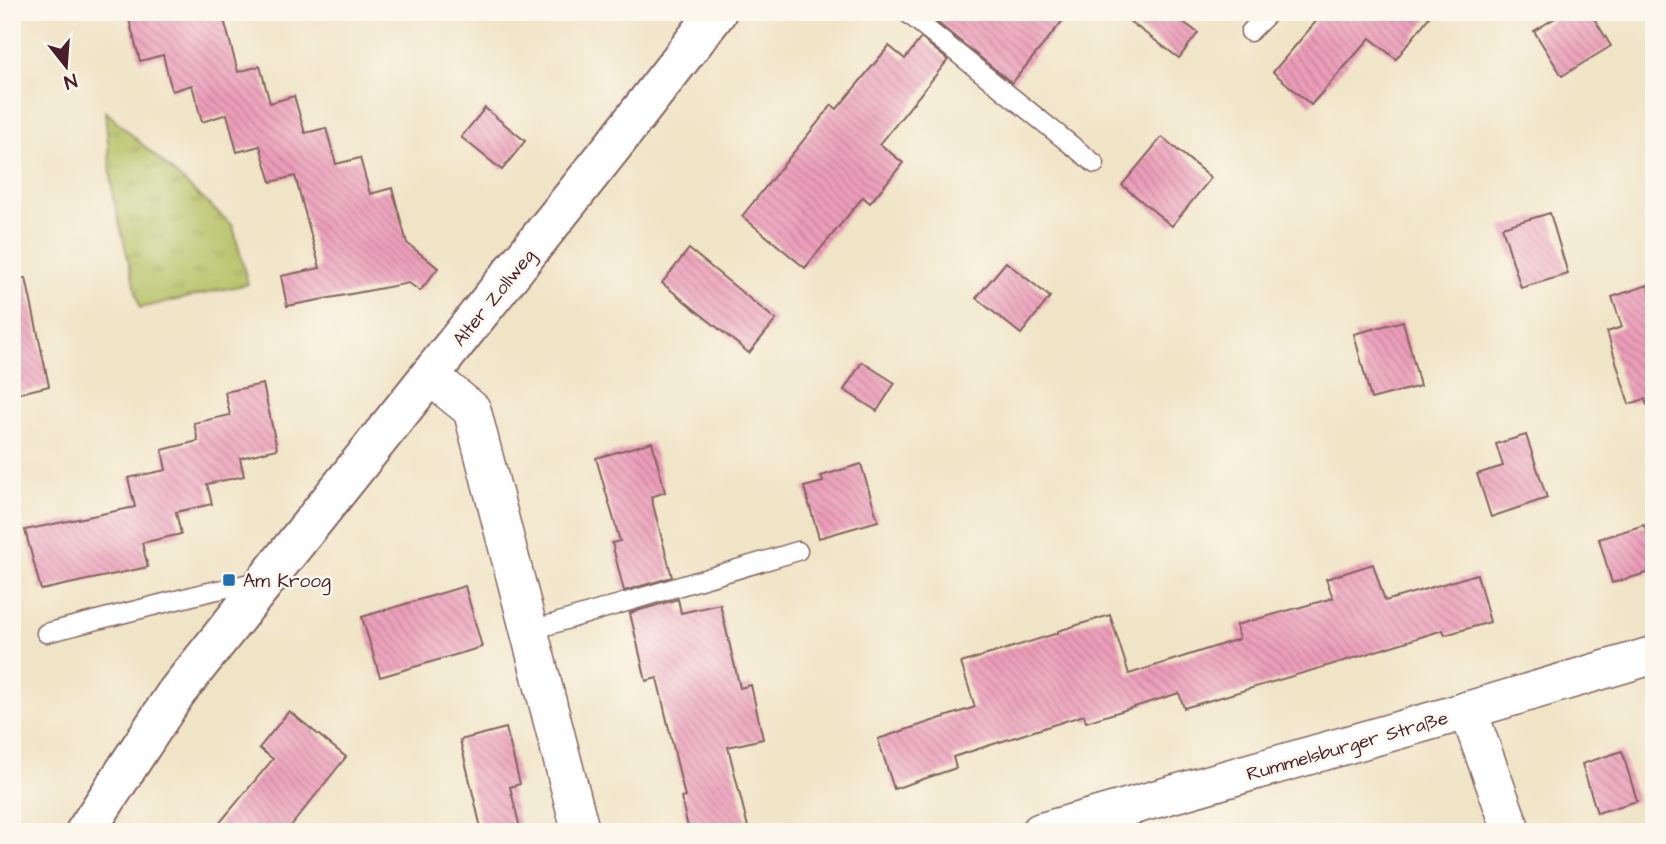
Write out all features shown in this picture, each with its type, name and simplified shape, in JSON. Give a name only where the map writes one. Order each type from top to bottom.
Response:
[{"type":"street","name":"Alter Zollweg","points":[[85,832],[176,693],[614,146],[717,12]]},
{"type":"street","points":[[430,376],[472,410],[582,832]]},
{"type":"street","name":"Rummelsburger Straße","points":[[1040,832],[1654,655]]},
{"type":"street","points":[[1468,710],[1512,832]]},
{"type":"lane","points":[[906,12],[1095,164]]},
{"type":"lane","points":[[1250,32],[1270,12]]},
{"type":"lane","points":[[529,631],[799,551]]},
{"type":"lane","points":[[46,633],[266,580]]},
{"type":"green space","points":[[105,111],[233,226],[248,284],[140,308],[113,197]]},
{"type":"building","points":[[127,12],[222,12],[238,72],[260,66],[270,103],[294,96],[305,133],[326,128],[336,164],[360,158],[370,194],[392,188],[407,243],[438,268],[420,291],[409,283],[287,306],[281,276],[320,268],[295,176],[271,182],[260,146],[237,152],[227,114],[202,122],[192,85],[172,91],[163,55],[140,61]]},
{"type":"building","points":[[924,12],[1070,12],[1012,83]]},
{"type":"building","points":[[1117,12],[1170,12],[1198,33],[1179,58]]},
{"type":"building","points":[[1324,12],[1433,12],[1396,59],[1370,38],[1311,105],[1273,72]]},
{"type":"building","points":[[1565,12],[1590,12],[1611,46],[1562,76],[1534,31]]},
{"type":"building","points":[[921,38],[948,60],[880,144],[903,163],[870,203],[863,197],[805,268],[742,216],[832,105],[837,109],[889,46],[905,59]]},
{"type":"building","points":[[485,108],[525,141],[502,170],[461,137]]},
{"type":"building","points":[[1162,137],[1211,178],[1172,226],[1122,185]]},
{"type":"building","points":[[1550,213],[1568,274],[1521,288],[1502,227]]},
{"type":"building","points":[[689,249],[776,320],[749,353],[662,283]]},
{"type":"building","points":[[1006,262],[1050,297],[1021,334],[976,298]]},
{"type":"building","points":[[26,278],[49,386],[12,395],[12,279]]},
{"type":"building","points":[[1648,285],[1654,305],[1654,404],[1647,405],[1645,399],[1629,404],[1607,332],[1622,327],[1612,297]]},
{"type":"building","points":[[1403,321],[1420,386],[1371,399],[1354,334]]},
{"type":"building","points":[[862,362],[895,383],[877,411],[844,390]]},
{"type":"building","points":[[263,384],[277,449],[240,458],[244,476],[207,484],[212,504],[176,512],[181,534],[142,543],[148,567],[41,590],[25,530],[135,507],[128,478],[166,470],[162,450],[198,441],[194,423],[230,415],[225,392]]},
{"type":"building","points":[[1526,435],[1547,498],[1491,517],[1477,474],[1503,466],[1496,444]]},
{"type":"building","points":[[652,442],[665,492],[651,497],[672,577],[624,591],[612,543],[620,541],[596,458]]},
{"type":"building","points":[[861,464],[878,521],[819,538],[804,487],[823,482],[821,476]]},
{"type":"building","points":[[1644,525],[1654,557],[1654,571],[1612,583],[1599,539]]},
{"type":"building","points":[[1373,564],[1385,601],[1477,574],[1490,622],[1445,635],[1443,630],[1184,708],[1179,693],[1086,722],[1084,715],[953,757],[956,768],[894,789],[878,739],[975,707],[961,663],[1110,615],[1129,674],[1239,639],[1236,625],[1333,598],[1326,579]]},
{"type":"building","points":[[465,586],[482,647],[380,677],[362,617]]},
{"type":"building","points":[[678,599],[681,613],[720,604],[740,688],[751,685],[763,739],[728,747],[748,827],[729,832],[689,832],[681,798],[685,797],[657,678],[646,681],[630,613]]},
{"type":"building","points":[[289,711],[346,757],[286,832],[212,832],[273,759],[259,748]]},
{"type":"building","points":[[506,728],[520,784],[510,787],[521,832],[482,832],[460,740]]},
{"type":"building","points":[[1622,751],[1637,801],[1597,813],[1582,764]]},
{"type":"place","name":"Am Kroog","points":[[229,580]]}]
